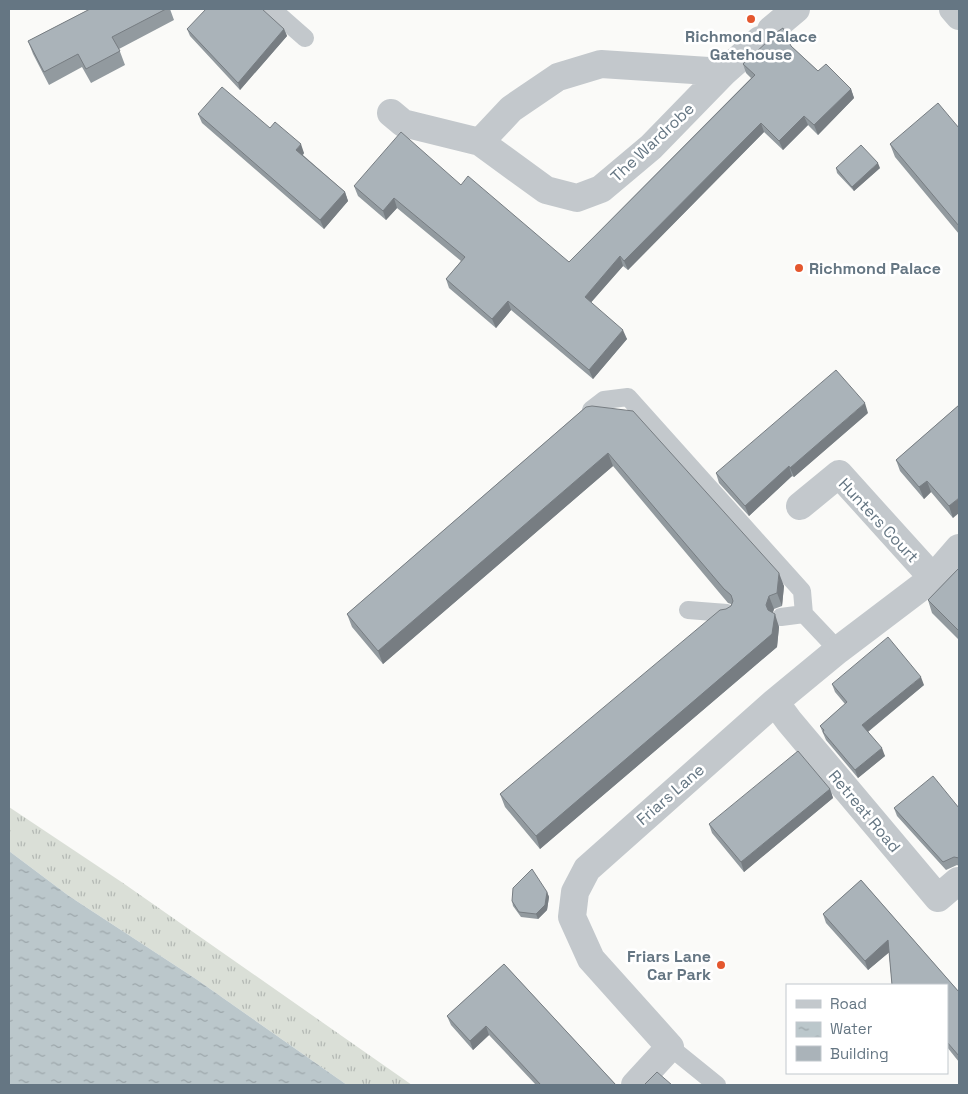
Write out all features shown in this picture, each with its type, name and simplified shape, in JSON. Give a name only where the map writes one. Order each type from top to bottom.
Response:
[{"type":"street","name":"The Wardrobe","points":[[480,142],[546,190],[577,198],[601,189],[651,147],[724,72],[796,9]]},
{"type":"street","points":[[953,9],[959,16]]},
{"type":"street","points":[[391,113],[403,123],[480,142],[511,109],[558,77],[602,64],[724,72]]},
{"type":"street","name":"Hunters Court","points":[[800,506],[839,474],[933,578]]},
{"type":"street","name":"Friars Lane","points":[[670,1048],[591,959],[572,917],[574,892],[587,869],[775,702],[838,650],[933,578],[959,548]]},
{"type":"street","name":"Retreat Road","points":[[775,702],[938,898],[958,881],[959,883]]},
{"type":"street","points":[[635,1085],[670,1048]]},
{"type":"lane","points":[[272,9],[305,38]]},
{"type":"lane","points":[[591,410],[604,400],[628,397],[802,591],[804,614],[838,650]]},
{"type":"lane","points":[[688,610],[728,613]]},
{"type":"lane","points":[[781,617],[804,614]]},
{"type":"lane","points":[[670,1048],[717,1085]]},
{"type":"green space","points":[[9,807],[123,883],[412,1085],[347,1085],[196,979],[69,896],[9,851]]},
{"type":"water","points":[[9,851],[69,896],[196,979],[347,1085],[9,1085]]},
{"type":"building","points":[[90,9],[166,9],[112,37],[120,51],[86,69],[78,54],[44,72],[28,41]]},
{"type":"building","points":[[206,9],[262,9],[284,29],[238,83],[187,29]]},
{"type":"building","points":[[783,28],[791,46],[818,71],[826,64],[851,89],[814,125],[804,116],[779,141],[761,123],[624,261],[620,256],[585,297],[623,330],[589,370],[508,301],[492,319],[446,279],[465,257],[394,198],[383,211],[354,186],[401,132],[461,185],[468,176],[569,262],[755,75],[743,64],[771,36]]},
{"type":"building","points":[[222,87],[270,128],[275,122],[301,144],[296,150],[345,192],[320,220],[198,114]]},
{"type":"building","points":[[938,103],[959,128],[959,226],[890,144]]},
{"type":"building","points":[[861,145],[878,163],[852,187],[836,168]]},
{"type":"building","points":[[836,370],[865,403],[790,468],[789,466],[745,506],[716,473]]},
{"type":"building","points":[[959,405],[959,498],[949,506],[927,481],[919,487],[896,460]]},
{"type":"building","points":[[592,406],[633,411],[779,573],[777,593],[769,596],[766,605],[768,610],[775,614],[772,634],[536,836],[500,794],[720,610],[731,606],[733,601],[731,595],[608,453],[378,651],[347,614],[586,407]]},
{"type":"building","points":[[959,568],[959,631],[928,600]]},
{"type":"building","points":[[888,637],[921,677],[862,725],[882,748],[855,770],[820,726],[847,702],[832,684]]},
{"type":"building","points":[[798,751],[830,789],[741,862],[709,824]]},
{"type":"building","points":[[933,776],[959,808],[959,858],[954,857],[943,862],[894,808]]},
{"type":"building","points":[[532,869],[547,892],[545,905],[536,914],[519,912],[512,901],[513,888]]},
{"type":"building","points":[[861,880],[959,992],[959,1056],[948,1043],[948,984],[892,984],[888,940],[865,961],[823,914]]},
{"type":"building","points":[[504,964],[616,1085],[541,1085],[486,1026],[470,1041],[447,1016]]},
{"type":"building","points":[[657,1072],[672,1085],[644,1085]]},
{"type":"place","name":"Richmond Palace Gatehouse","points":[[751,19]]},
{"type":"place","name":"Richmond Palace","points":[[799,268]]},
{"type":"place","name":"Friars Lane Car Park","points":[[721,965]]}]
